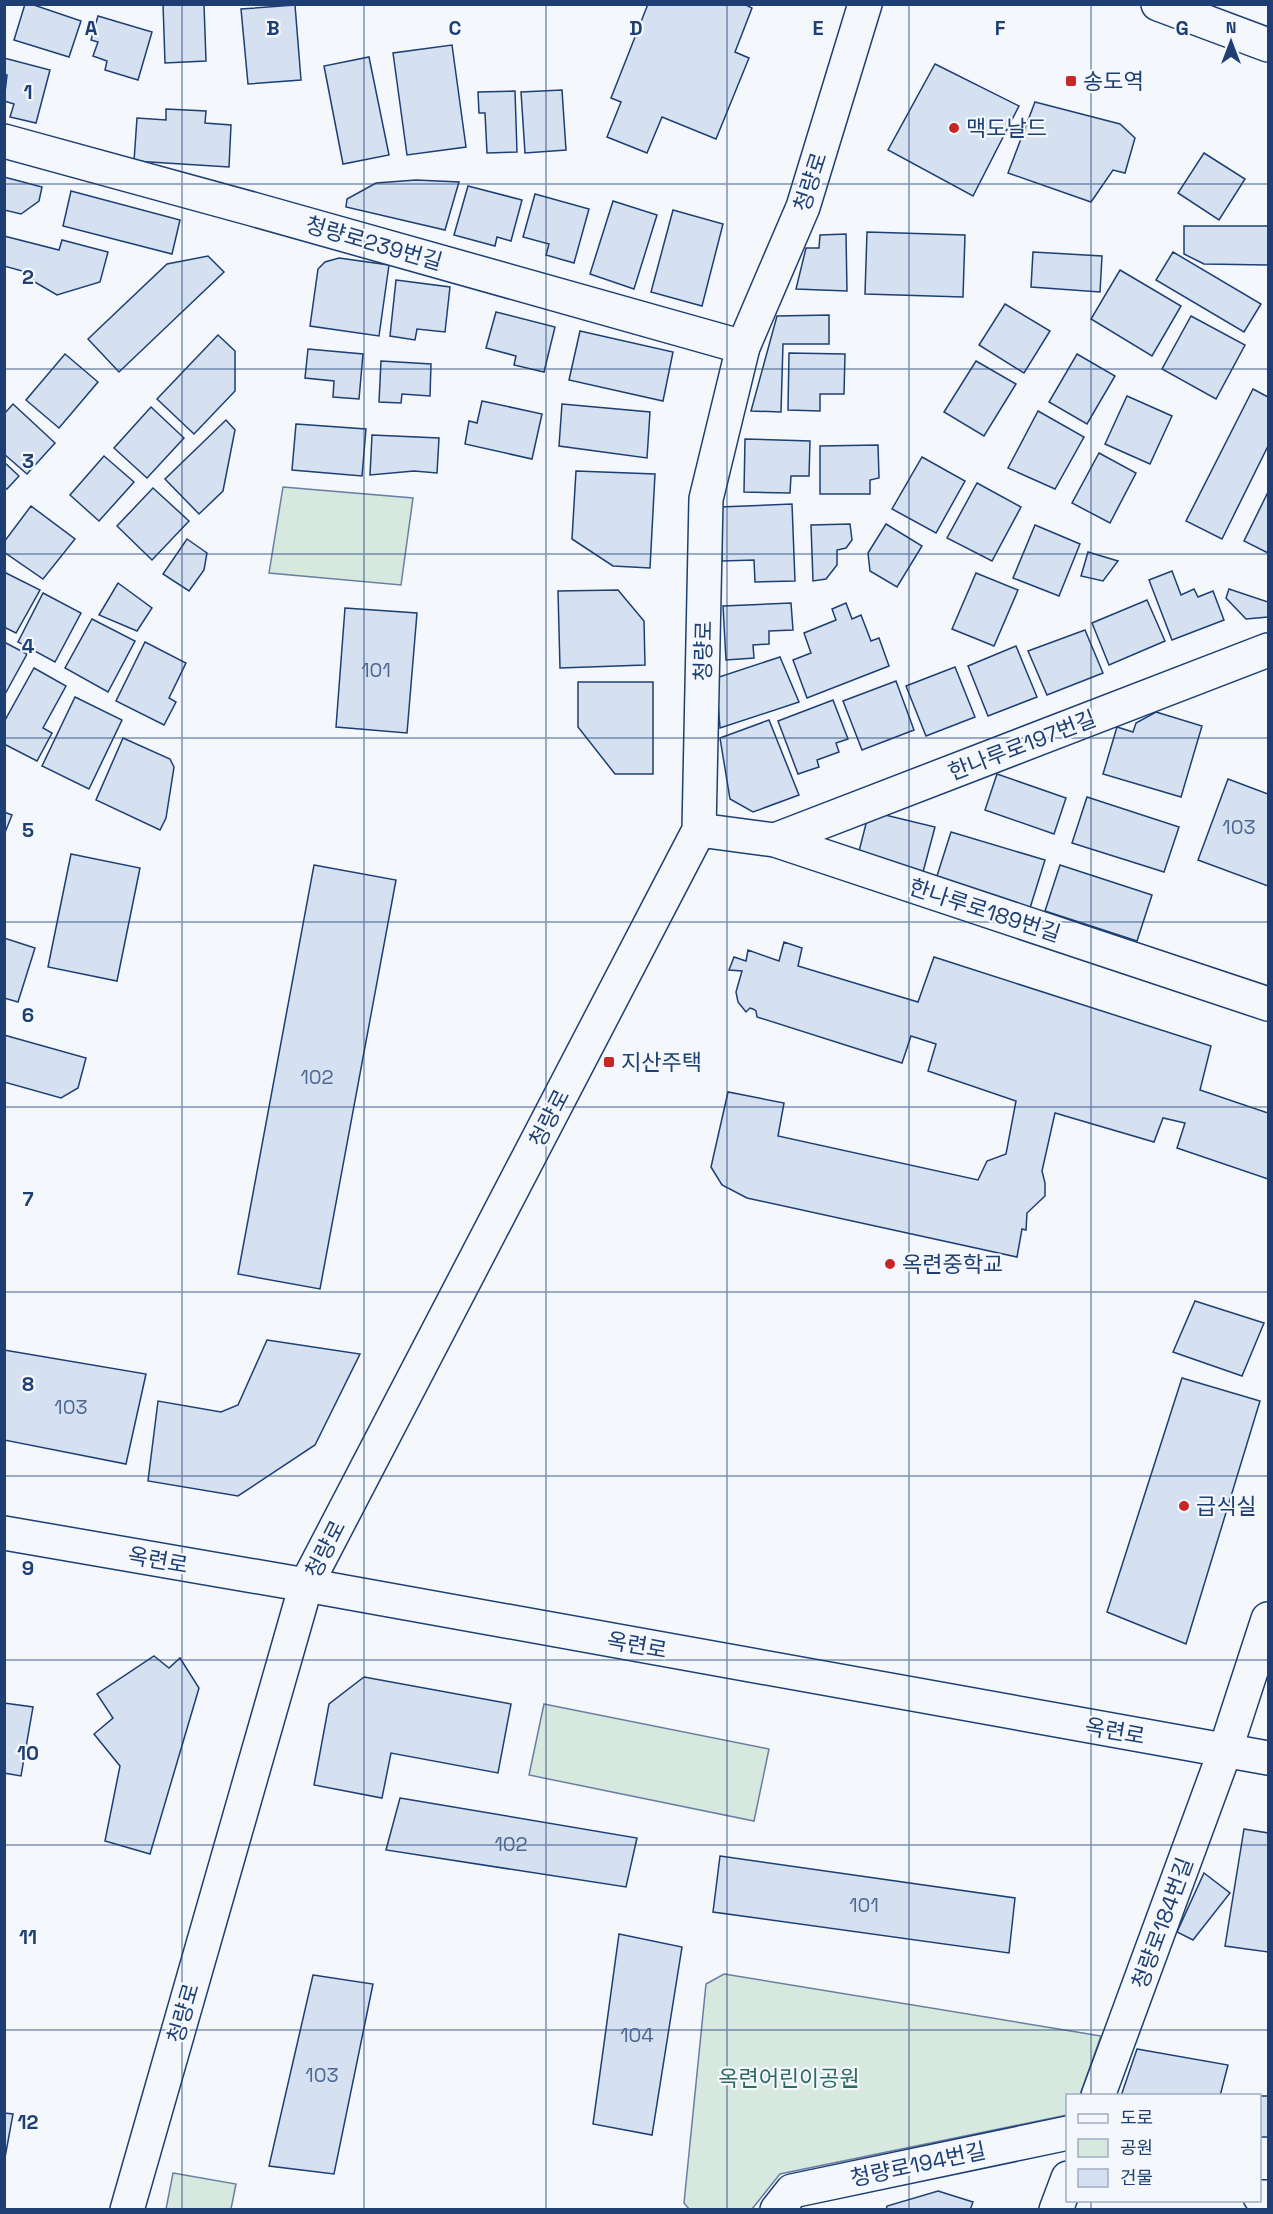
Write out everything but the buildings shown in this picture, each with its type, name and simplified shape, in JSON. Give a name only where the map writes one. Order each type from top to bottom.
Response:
[{"type":"street","name":"청량로","points":[[127,2210],[306,1585],[699,830],[706,499],[743,347],[803,207],[865,4]]},
{"type":"street","points":[[1158,4],[1269,45]]},
{"type":"street","name":"청량로239번길","points":[[4,141],[743,347]]},
{"type":"street","name":"한나루로197번길","points":[[775,840],[1269,650]]},
{"type":"street","name":"한나루로189번길","points":[[699,830],[775,840],[1269,1004]]},
{"type":"street","name":"옥련로","points":[[4,1533],[1269,1758]]},
{"type":"street","name":"청량로184번길","points":[[1099,2094],[1225,1751],[1269,1619]]},
{"type":"street","name":"청량로194번길","points":[[777,2210],[792,2191],[1066,2133]]},
{"type":"green space","points":[[283,487],[413,498],[401,585],[269,573]]},
{"type":"green space","points":[[544,1704],[769,1749],[754,1821],[529,1775]]},
{"type":"green space","name":"옥련어린이공원","points":[[724,1974],[1101,2036],[1080,2094],[1066,2094],[1066,2115],[780,2174],[752,2209],[689,2209],[684,2203],[706,1984]]},
{"type":"green space","points":[[173,2173],[236,2184],[231,2209],[166,2209]]},
{"type":"place","name":"송도역","points":[[1071,81]]},
{"type":"place","name":"맥도날드","points":[[954,128]]},
{"type":"place","name":"지산주택","points":[[609,1062]]},
{"type":"place","name":"옥련중학교","points":[[890,1264]]},
{"type":"place","name":"급식실","points":[[1184,1506]]}]
